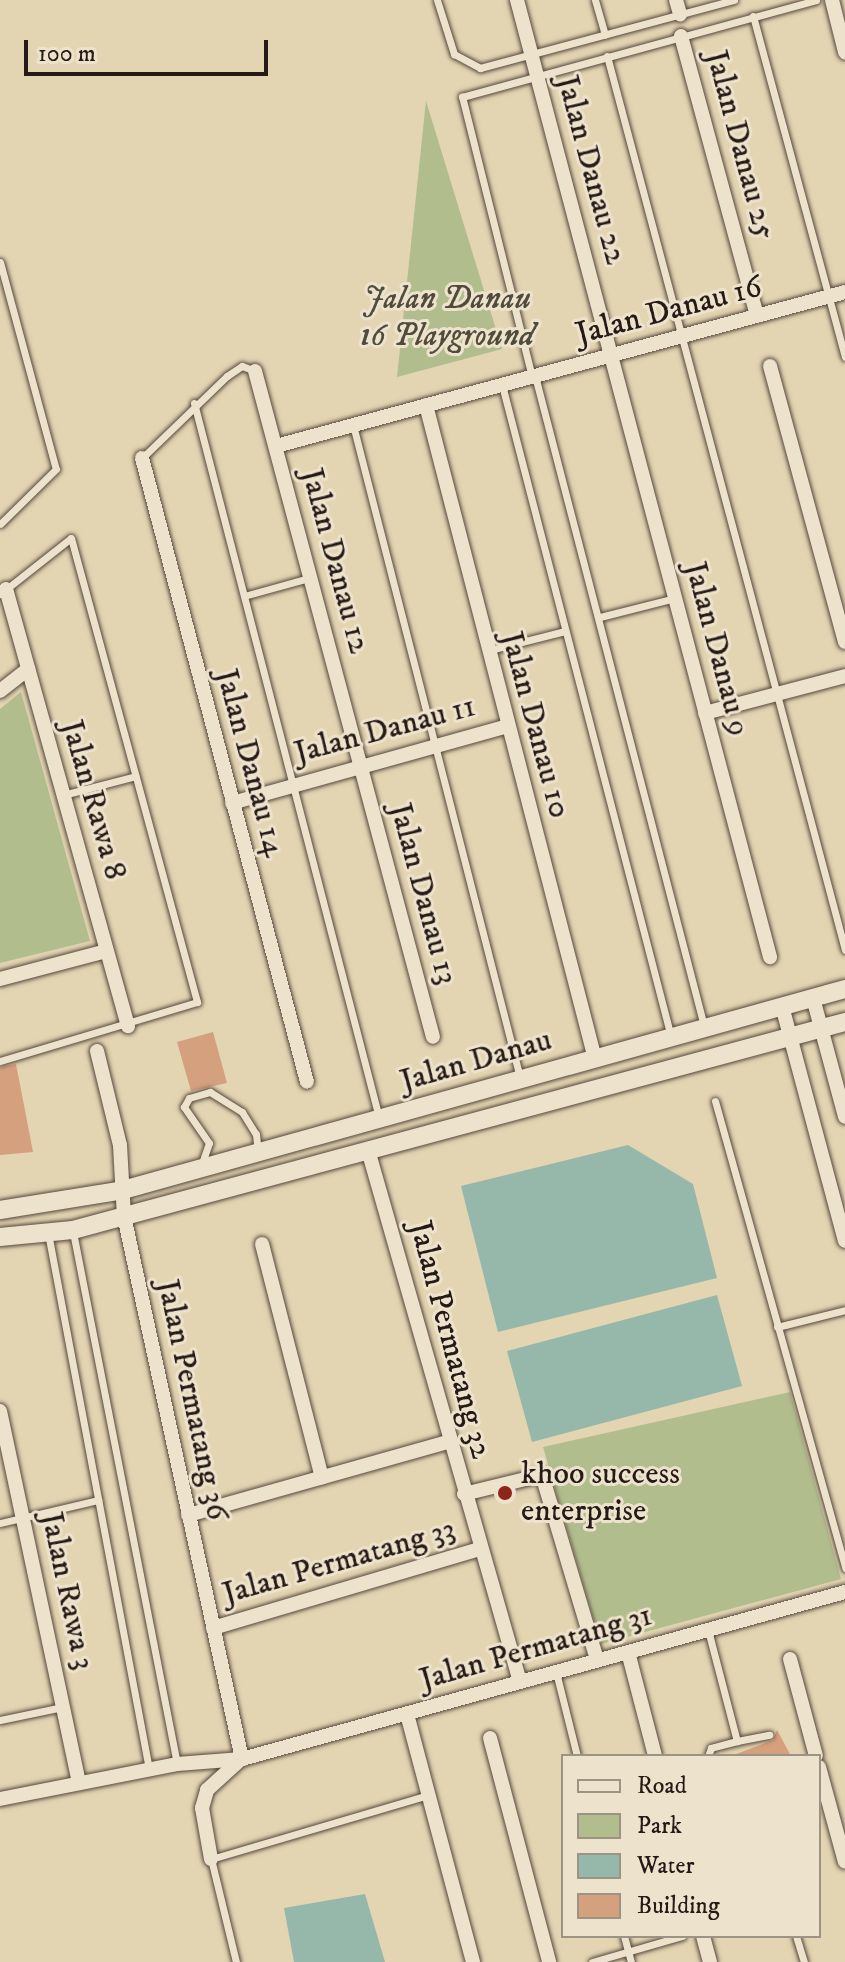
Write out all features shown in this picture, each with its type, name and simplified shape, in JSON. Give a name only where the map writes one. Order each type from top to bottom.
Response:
[{"type":"street","name":"Jalan Danau 22","points":[[517,0],[611,355]]},
{"type":"street","points":[[832,0],[845,52]]},
{"type":"street","name":"Jalan Danau 25","points":[[681,36],[757,316]]},
{"type":"street","name":"Jalan Danau 16","points":[[276,446],[845,292]]},
{"type":"street","name":"Jalan Danau 9","points":[[611,355],[770,957]]},
{"type":"street","points":[[770,366],[845,642]]},
{"type":"street","name":"Jalan Danau 12","points":[[255,371],[360,766]]},
{"type":"street","name":"Jalan Danau 10","points":[[426,405],[486,651],[595,1059]]},
{"type":"street","name":"Jalan Danau 14","points":[[142,458],[307,1082]]},
{"type":"street","name":"Jalan Rawa 8","points":[[3,591],[28,669],[128,1026]]},
{"type":"street","points":[[0,691],[28,669]]},
{"type":"street","points":[[705,713],[845,676]]},
{"type":"street","name":"Jalan Danau 11","points":[[232,803],[507,726]]},
{"type":"street","name":"Jalan Danau 13","points":[[360,766],[433,1037]]},
{"type":"street","points":[[0,979],[106,951]]},
{"type":"street","name":"Jalan Danau","points":[[0,1210],[123,1190],[845,989]]},
{"type":"street","points":[[813,998],[845,1117]]},
{"type":"street","points":[[782,1006],[845,1241]]},
{"type":"street","name":"Jalan Danau","points":[[0,1237],[73,1230],[845,1022]]},
{"type":"street","name":"Jalan Permatang 36","points":[[97,1051],[120,1145],[124,1216],[242,1759]]},
{"type":"street","name":"Jalan Permatang 32","points":[[368,1150],[448,1442],[520,1682]]},
{"type":"street","points":[[262,1244],[322,1477]]},
{"type":"street","name":"Jalan Rawa 3","points":[[0,1411],[79,1783]]},
{"type":"street","points":[[188,1515],[448,1442]]},
{"type":"street","points":[[464,1494],[542,1475],[597,1660]]},
{"type":"street","name":"Jalan Permatang 33","points":[[213,1628],[480,1549]]},
{"type":"street","name":"Jalan Permatang 31","points":[[0,1799],[177,1764],[242,1759],[845,1592]]},
{"type":"street","points":[[628,1652],[654,1754]]},
{"type":"street","points":[[790,1659],[815,1754]]},
{"type":"street","points":[[407,1714],[473,1962]]},
{"type":"street","points":[[490,1738],[549,1962]]},
{"type":"street","points":[[211,1859],[202,1808],[207,1790],[242,1759]]},
{"type":"street","points":[[821,1781],[826,1817],[845,1862]]},
{"type":"street","points":[[704,1938],[710,1962]]},
{"type":"lane","points":[[437,0],[450,47],[464,64],[480,68],[605,35],[678,7],[734,0]]},
{"type":"lane","points":[[595,0],[605,35]]},
{"type":"lane","points":[[705,1028],[600,617],[461,100],[464,94],[816,0]]},
{"type":"lane","points":[[753,16],[845,357]]},
{"type":"lane","points":[[607,56],[845,950]]},
{"type":"lane","points":[[0,262],[56,469],[0,524]]},
{"type":"lane","points":[[142,458],[194,403],[242,366],[255,371]]},
{"type":"lane","points":[[502,385],[671,1037]]},
{"type":"lane","points":[[194,403],[379,1119]]},
{"type":"lane","points":[[353,425],[430,747],[520,1080]]},
{"type":"lane","points":[[0,1061],[128,1026],[197,1002],[71,538],[3,591]]},
{"type":"lane","points":[[244,596],[311,578]]},
{"type":"lane","points":[[600,617],[675,598]]},
{"type":"lane","points":[[486,651],[565,631]]},
{"type":"lane","points":[[63,795],[136,776]]},
{"type":"lane","points":[[200,1169],[209,1143],[184,1107],[189,1098],[210,1092],[242,1112],[256,1134],[258,1152]]},
{"type":"lane","points":[[715,1101],[845,1568]]},
{"type":"lane","points":[[73,1230],[177,1764]]},
{"type":"lane","points":[[48,1233],[149,1769]]},
{"type":"lane","points":[[777,1327],[845,1310]]},
{"type":"lane","points":[[0,1523],[98,1500]]},
{"type":"lane","points":[[708,1630],[737,1741]]},
{"type":"lane","points":[[556,1672],[576,1754]]},
{"type":"lane","points":[[0,1720],[63,1707]]},
{"type":"lane","points":[[709,1754],[711,1748],[769,1735]]},
{"type":"lane","points":[[236,1962],[211,1859],[428,1795]]},
{"type":"lane","points":[[625,1938],[631,1962]]},
{"type":"lane","points":[[592,1962],[675,1938]]},
{"type":"lane","points":[[797,1938],[804,1962]]},
{"type":"green space","name":"Jalan Danau 16 Playground","points":[[426,101],[502,349],[397,377]]},
{"type":"green space","points":[[21,692],[90,941],[0,963],[0,709]]},
{"type":"green space","points":[[790,1392],[841,1579],[601,1644],[543,1447]]},
{"type":"water","points":[[628,1145],[693,1184],[717,1278],[498,1332],[461,1186]]},
{"type":"water","points":[[717,1295],[742,1386],[532,1442],[507,1351]]},
{"type":"water","points":[[365,1894],[385,1962],[294,1962],[284,1908]]},
{"type":"building","points":[[213,1032],[227,1083],[191,1091],[177,1042]]},
{"type":"building","points":[[16,1064],[33,1152],[0,1155],[0,1067]]},
{"type":"building","points":[[777,1730],[790,1754],[736,1754],[773,1740]]},
{"type":"place","name":"khoo success enterprise","points":[[505,1493]]}]
